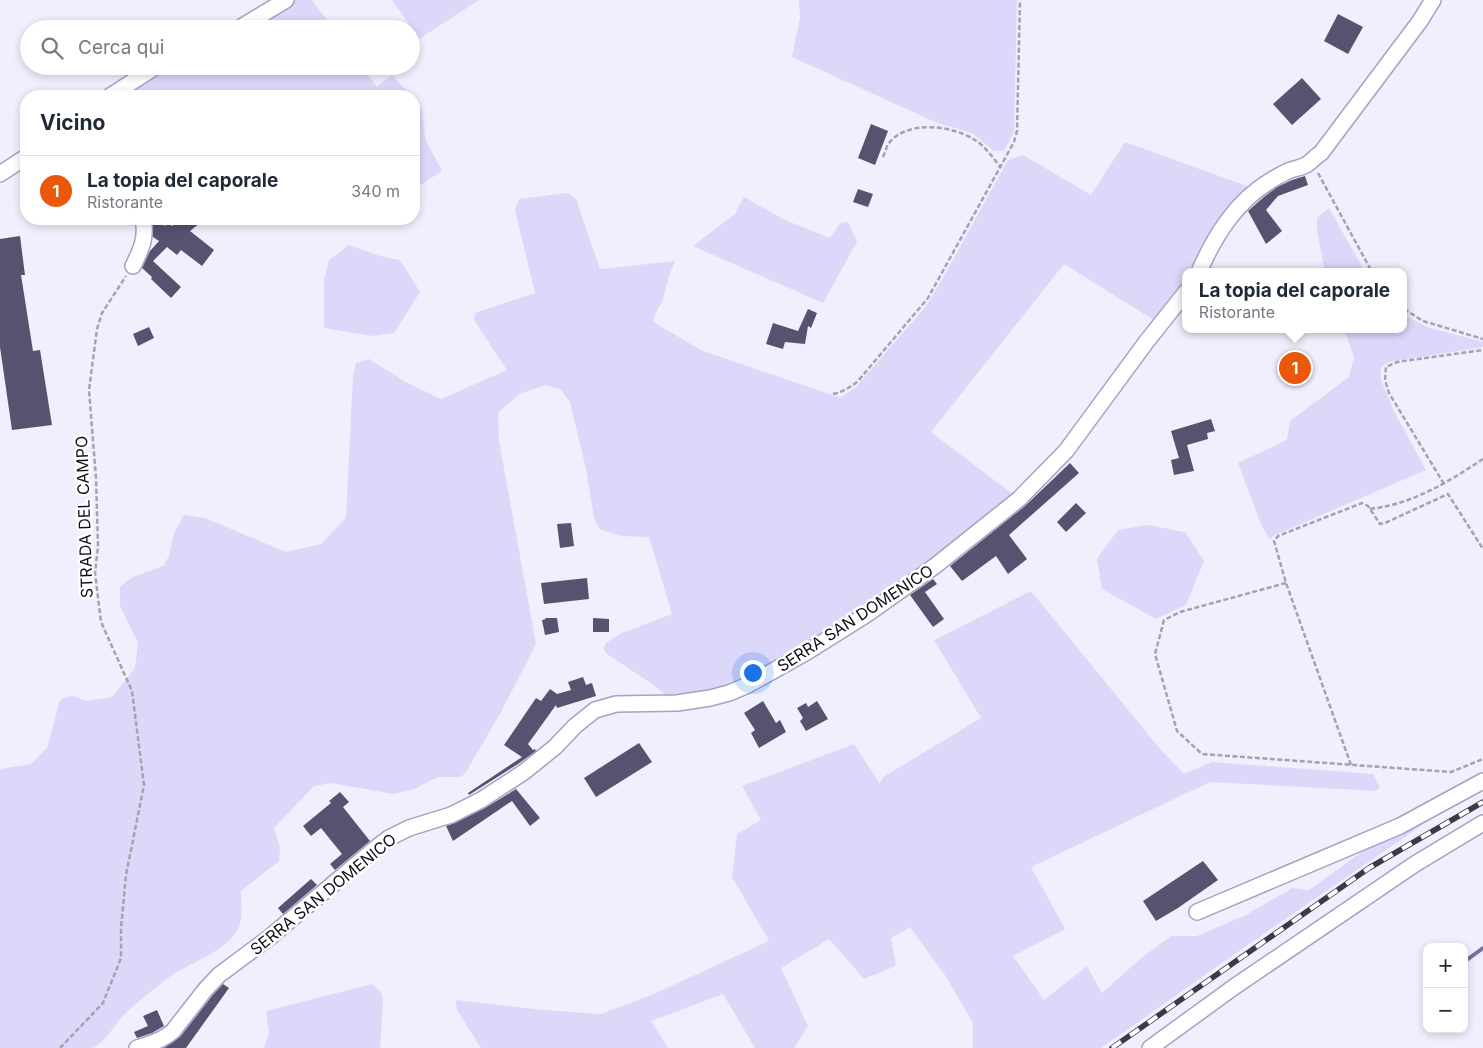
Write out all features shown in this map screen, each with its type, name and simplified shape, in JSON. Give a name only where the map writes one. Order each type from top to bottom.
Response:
[{"type":"street","points":[[253,20],[286,0]]},
{"type":"street","points":[[1202,268],[1227,220],[1252,194],[1285,172],[1306,165],[1321,152],[1420,21],[1433,0]]},
{"type":"street","points":[[119,90],[143,75]]},
{"type":"street","points":[[0,174],[20,161]]},
{"type":"street","points":[[132,266],[144,239],[144,225]]},
{"type":"street","name":"SERRA SAN DOMENICO","points":[[137,1048],[167,1036],[219,976],[277,931],[389,838],[409,828],[451,815],[481,800],[524,772],[555,747],[575,726],[595,710],[616,704],[665,704],[694,701],[729,693],[748,686],[816,647],[866,615],[935,566],[1019,499],[1066,451],[1182,297]]},
{"type":"street","points":[[1196,912],[1400,826],[1483,781]]},
{"type":"street","points":[[1150,1048],[1241,982],[1416,864],[1483,823]]},
{"type":"path","points":[[833,394],[841,393],[858,381],[928,298],[1014,142],[1017,131],[1020,0]]},
{"type":"path","points":[[883,157],[888,144],[899,134],[918,128],[939,128],[957,132],[975,140],[1001,168]]},
{"type":"path","points":[[1312,160],[1370,268]]},
{"type":"path","name":"STRADA DEL CAMPO","points":[[60,1048],[103,1003],[121,958],[120,928],[126,875],[144,785],[132,691],[101,622],[95,573],[98,546],[96,478],[89,390],[97,329],[102,313],[132,266]]},
{"type":"path","points":[[1407,311],[1423,321],[1483,339]]},
{"type":"path","points":[[1444,484],[1390,393],[1385,380],[1386,367],[1398,362],[1483,350]]},
{"type":"path","points":[[1370,509],[1386,507],[1413,499],[1444,484],[1483,459]]},
{"type":"path","points":[[1351,765],[1286,583],[1274,540],[1278,536],[1362,503],[1368,506],[1380,524],[1448,494],[1483,549]]},
{"type":"path","points":[[1286,583],[1180,612],[1164,620],[1156,654],[1177,731],[1202,754],[1451,772],[1483,759]]},
{"type":"shaded area","points":[[293,0],[312,0],[327,20],[262,20]]},
{"type":"shaded area","points":[[392,0],[479,0],[420,38],[420,20],[406,20]]},
{"type":"shaded area","points":[[799,0],[1017,0],[1014,132],[1004,151],[994,151],[972,133],[935,122],[792,57],[800,17]]},
{"type":"shaded area","points":[[152,75],[368,75],[377,87],[392,75],[406,90],[130,90]]},
{"type":"shaded area","points":[[420,108],[422,110],[425,139],[442,171],[420,185]]},
{"type":"shaded area","points":[[1125,142],[1255,189],[1198,268],[1182,268],[1182,292],[1157,322],[1064,264],[931,432],[1019,499],[935,566],[748,685],[677,703],[604,650],[606,643],[622,633],[672,614],[649,537],[621,536],[599,529],[594,518],[586,469],[570,402],[561,390],[546,385],[519,394],[498,413],[499,441],[536,644],[501,712],[466,772],[461,777],[438,777],[412,790],[393,794],[331,783],[314,786],[274,828],[280,847],[279,861],[241,891],[242,913],[239,928],[222,947],[164,981],[128,1011],[97,1046],[92,1048],[0,1048],[0,769],[31,764],[47,748],[60,700],[72,695],[86,701],[112,697],[135,668],[138,643],[120,606],[120,587],[131,578],[163,566],[169,556],[174,533],[184,515],[205,518],[286,552],[321,544],[346,518],[353,376],[356,363],[369,359],[406,382],[441,399],[507,370],[474,320],[475,313],[535,293],[515,210],[519,199],[568,193],[576,199],[600,269],[675,261],[662,302],[653,321],[658,325],[703,351],[841,397],[855,388],[927,305],[1008,160],[1023,155],[1091,195]]},
{"type":"shaded area","points":[[744,197],[785,220],[830,238],[840,223],[848,222],[857,242],[823,303],[693,246],[735,214]]},
{"type":"shaded area","points":[[1329,208],[1363,268],[1324,268],[1317,230],[1317,218]]},
{"type":"shaded area","points":[[349,245],[380,256],[400,260],[420,292],[394,333],[373,336],[324,328],[324,281],[329,260]]},
{"type":"shaded area","points":[[1407,317],[1427,327],[1483,342],[1483,347],[1389,362],[1381,367],[1381,380],[1395,413],[1426,470],[1275,535],[1270,539],[1262,527],[1238,463],[1287,440],[1290,421],[1349,377],[1354,357],[1345,333],[1407,333]]},
{"type":"shaded area","points":[[1148,525],[1185,532],[1204,561],[1186,605],[1156,619],[1102,589],[1097,559],[1118,530]]},
{"type":"shaded area","points":[[1031,591],[1160,749],[1184,774],[1212,762],[1373,774],[1380,787],[1376,791],[1210,782],[1031,867],[1065,929],[1013,956],[1044,1000],[1087,966],[1102,993],[1140,959],[1171,936],[1197,936],[1246,915],[1292,888],[1309,890],[1366,849],[1424,824],[1101,1048],[973,1048],[973,1023],[945,975],[910,927],[891,938],[896,966],[864,979],[829,939],[781,968],[808,1026],[794,1048],[755,1048],[723,994],[651,1021],[668,1048],[481,1048],[457,1010],[456,1000],[543,1010],[601,1014],[654,994],[769,941],[732,877],[737,834],[761,820],[742,786],[854,744],[880,784],[883,777],[981,718],[934,640]]},
{"type":"shaded area","points":[[372,984],[381,992],[383,1001],[380,1048],[264,1048],[269,1033],[266,1011]]},
{"type":"building","points":[[1338,14],[1363,27],[1348,54],[1324,41]]},
{"type":"building","points":[[1302,78],[1321,99],[1292,125],[1273,104]]},
{"type":"building","points":[[871,124],[888,131],[875,165],[858,158]]},
{"type":"building","points":[[1305,176],[1308,185],[1278,196],[1266,210],[1282,231],[1266,244],[1248,211],[1277,187]]},
{"type":"building","points":[[858,189],[873,194],[868,207],[853,202]]},
{"type":"building","points":[[153,225],[198,225],[190,231],[214,250],[202,266],[181,250],[177,255],[167,247],[153,261],[181,287],[171,298],[142,268],[150,251],[159,241],[153,237]]},
{"type":"building","points":[[20,236],[25,275],[21,275],[33,351],[40,350],[52,425],[12,430],[0,347],[0,239]]},
{"type":"building","points":[[808,309],[817,313],[811,328],[808,326],[805,344],[785,342],[783,349],[766,344],[773,323],[798,331]]},
{"type":"building","points":[[149,327],[154,338],[138,346],[133,334]]},
{"type":"building","points":[[1211,419],[1215,431],[1207,433],[1208,439],[1187,445],[1194,471],[1174,475],[1171,460],[1179,458],[1171,431]]},
{"type":"building","points":[[1070,463],[1079,473],[1009,535],[1027,559],[1008,574],[996,556],[962,581],[950,566],[1025,506]]},
{"type":"building","points":[[1076,503],[1086,513],[1066,532],[1057,522]]},
{"type":"building","points":[[571,523],[574,546],[560,548],[557,524]]},
{"type":"building","points":[[587,578],[589,599],[544,604],[541,583]]},
{"type":"building","points":[[933,579],[937,584],[925,592],[944,619],[933,627],[910,595]]},
{"type":"building","points":[[545,618],[557,618],[559,632],[545,635],[542,620]]},
{"type":"building","points":[[593,618],[609,619],[609,632],[593,632]]},
{"type":"building","points":[[583,677],[586,685],[592,683],[596,696],[557,708],[556,705],[528,744],[536,751],[469,795],[468,793],[522,757],[504,745],[536,698],[541,701],[550,689],[557,694],[571,690],[568,682]]},
{"type":"building","points":[[763,701],[776,723],[780,720],[786,732],[759,748],[751,733],[755,730],[744,713]]},
{"type":"building","points":[[817,701],[828,719],[806,731],[800,721],[803,718],[797,708],[806,703],[808,707]]},
{"type":"building","points":[[639,743],[652,762],[596,797],[584,778]]},
{"type":"building","points":[[516,789],[540,818],[530,826],[512,801],[453,841],[446,826],[485,808]]},
{"type":"building","points":[[340,792],[349,802],[343,807],[370,841],[335,870],[330,864],[342,854],[321,828],[311,836],[303,826],[331,803],[329,801]]},
{"type":"building","points":[[1203,861],[1218,880],[1156,921],[1143,901]]},
{"type":"building","points":[[311,879],[317,885],[283,914],[278,908]]},
{"type":"building","points":[[223,984],[229,988],[186,1048],[164,1048],[180,1037]]},
{"type":"building","points":[[157,1010],[164,1026],[152,1033],[137,1038],[134,1032],[148,1026],[143,1016]]},
{"type":"waterway","points":[[1468,959],[1483,948]]},
{"type":"railway","points":[[1112,1048],[1369,868],[1483,802]]},
{"type":"place","name":"La topia del caporale","points":[[1295,368]]}]
